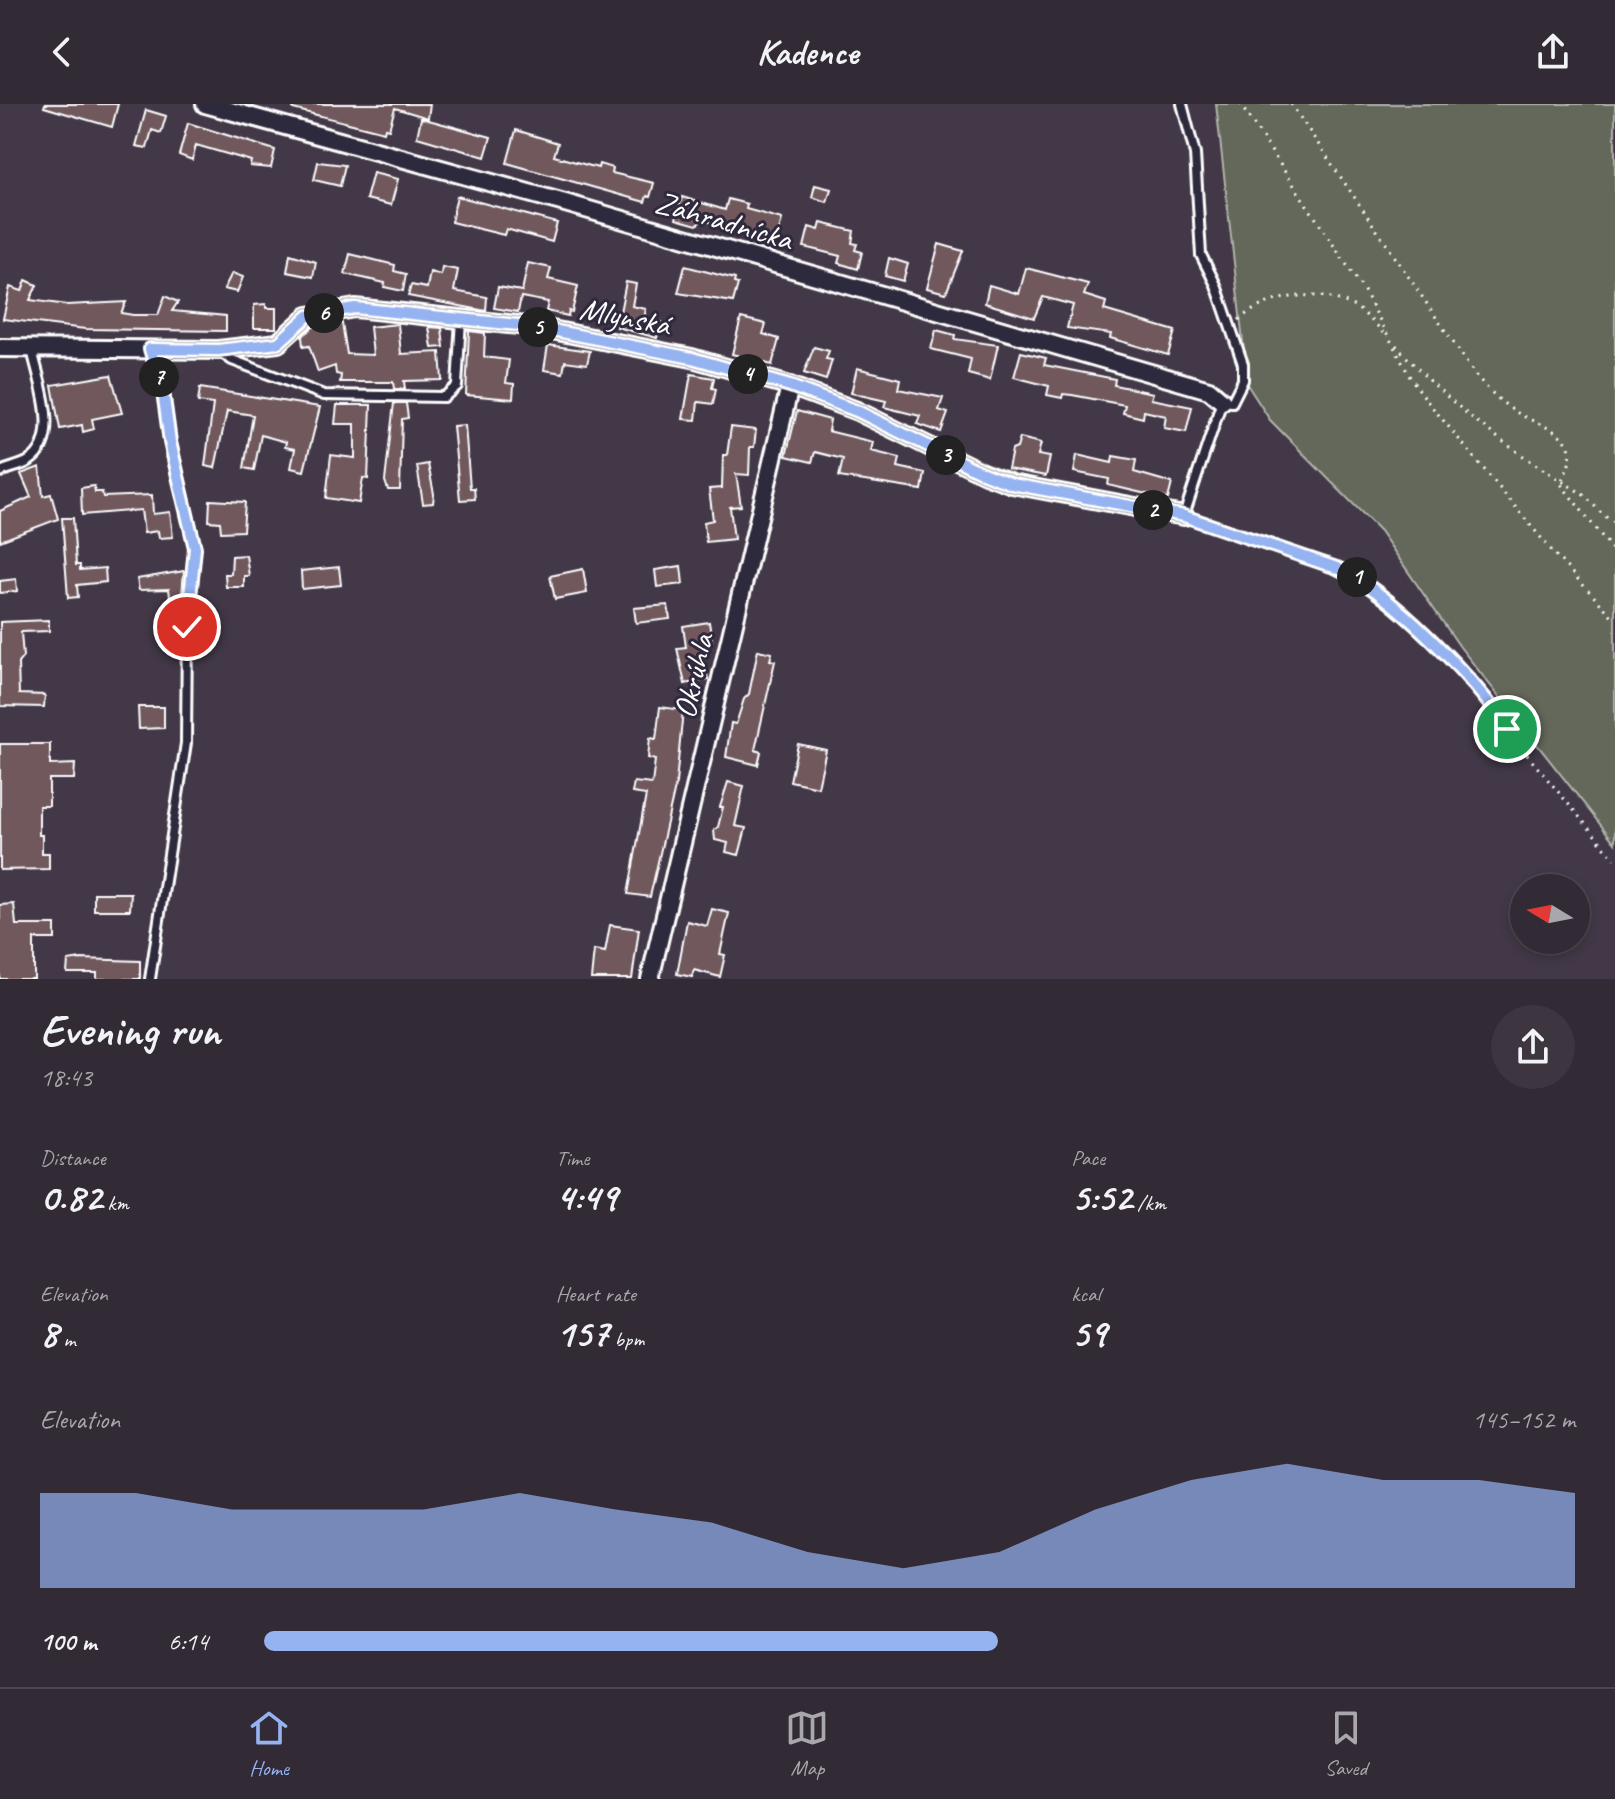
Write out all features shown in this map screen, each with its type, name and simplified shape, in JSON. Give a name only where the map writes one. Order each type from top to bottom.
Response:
[{"type":"street","name":"Záhradnícka","points":[[205,104],[565,203],[1209,390],[1222,401]]},
{"type":"street","name":"Mlynská","points":[[0,348],[218,350],[278,343],[308,316],[355,308],[537,327],[677,355],[790,386],[857,411],[985,474],[1012,484],[1184,516]]},
{"type":"street","name":"Okrúhla","points":[[650,979],[790,386]]},
{"type":"lane","points":[[1182,104],[1195,154],[1198,241],[1243,364],[1243,380],[1232,402],[1222,401],[1184,516]]},
{"type":"lane","name":"Mlynská","points":[[218,350],[232,360],[324,395],[444,397],[457,386],[461,319]]},
{"type":"lane","points":[[0,472],[30,460],[43,448],[48,429],[31,348]]},
{"type":"lane","points":[[150,349],[163,391],[170,442],[195,548],[187,627],[186,743],[150,979]]},
{"type":"path","points":[[1240,104],[1394,342],[1410,377],[1428,402],[1557,557],[1615,619]]},
{"type":"path","points":[[1291,104],[1476,376],[1512,409],[1552,427],[1563,436],[1569,465],[1560,483]]},
{"type":"path","points":[[1231,328],[1260,307],[1281,299],[1329,297],[1353,306],[1441,390],[1615,522]]},
{"type":"path","points":[[1560,483],[1615,553]]},
{"type":"path","points":[[1184,516],[1243,533],[1354,575],[1472,682],[1517,743],[1615,859]]},
{"type":"green space","points":[[1216,104],[1615,104],[1615,843],[1460,647],[1380,531],[1270,420],[1248,386]]},
{"type":"building","points":[[45,104],[118,104],[112,127],[44,107]]},
{"type":"building","points":[[293,104],[430,104],[428,118],[395,108],[389,129],[385,128],[384,132],[293,109]]},
{"type":"building","points":[[146,110],[166,116],[161,133],[152,130],[147,148],[136,146]]},
{"type":"building","points":[[421,118],[491,137],[485,157],[417,137]]},
{"type":"building","points":[[188,123],[275,150],[271,168],[250,166],[251,161],[196,145],[192,160],[179,155]]},
{"type":"building","points":[[516,130],[558,143],[554,156],[598,168],[599,164],[613,168],[612,173],[654,183],[650,197],[647,196],[645,202],[507,163]]},
{"type":"building","points":[[318,162],[345,165],[340,186],[314,180]]},
{"type":"building","points":[[373,173],[398,179],[391,205],[366,199]]},
{"type":"building","points":[[815,185],[831,189],[827,202],[812,197]]},
{"type":"building","points":[[457,196],[557,223],[552,242],[506,229],[504,235],[451,222]]},
{"type":"building","points":[[682,197],[725,210],[728,199],[747,204],[746,209],[782,219],[777,240],[702,220],[697,225],[676,219]]},
{"type":"building","points":[[821,223],[854,231],[852,243],[857,244],[855,250],[862,252],[858,269],[838,263],[840,256],[804,247],[809,227],[819,230]]},
{"type":"building","points":[[939,244],[963,251],[946,293],[927,288]]},
{"type":"building","points":[[290,254],[316,262],[313,277],[287,272]]},
{"type":"building","points":[[350,254],[395,265],[394,271],[406,274],[403,291],[384,287],[385,283],[345,274]]},
{"type":"building","points":[[889,258],[908,264],[903,281],[885,276]]},
{"type":"building","points":[[528,263],[551,268],[548,279],[578,286],[572,312],[569,311],[568,316],[546,311],[548,302],[521,297],[518,312],[494,308],[498,287],[522,291]]},
{"type":"building","points":[[685,266],[735,279],[734,283],[738,284],[733,302],[678,293]]},
{"type":"building","points":[[442,267],[458,270],[454,291],[487,297],[486,311],[408,296],[411,285],[427,288],[430,272],[441,275]]},
{"type":"building","points":[[1026,268],[1088,284],[1084,295],[1106,302],[1104,310],[1175,331],[1168,355],[1110,338],[1111,334],[1067,328],[1073,305],[1043,297],[1034,318],[985,303],[989,285],[1019,294]]},
{"type":"building","points":[[232,273],[243,277],[237,292],[224,289]]},
{"type":"building","points":[[26,280],[37,285],[30,300],[67,305],[126,302],[121,313],[133,315],[158,315],[165,296],[178,302],[172,311],[226,316],[226,331],[85,329],[3,319],[10,287],[22,291]]},
{"type":"building","points":[[626,282],[636,284],[632,306],[646,309],[644,319],[661,322],[657,338],[617,327]]},
{"type":"building","points":[[266,304],[266,308],[276,308],[276,328],[254,328],[254,305]]},
{"type":"building","points":[[741,318],[766,324],[763,334],[779,339],[772,365],[732,354]]},
{"type":"building","points":[[342,323],[347,354],[373,355],[370,327],[398,324],[401,354],[440,352],[442,380],[404,381],[405,389],[394,389],[393,382],[340,382],[341,375],[336,374],[335,366],[318,372],[309,346],[303,347],[302,336],[313,327]]},
{"type":"building","points":[[429,327],[442,328],[444,347],[432,348]]},
{"type":"building","points":[[936,330],[955,335],[954,339],[998,345],[990,380],[968,374],[971,359],[931,349]]},
{"type":"building","points":[[469,331],[485,333],[484,357],[509,360],[506,383],[514,384],[513,399],[466,395]]},
{"type":"building","points":[[548,345],[590,351],[587,364],[565,361],[563,373],[544,370]]},
{"type":"building","points":[[814,347],[829,351],[826,359],[832,360],[826,380],[804,373]]},
{"type":"building","points":[[1021,352],[1046,358],[1044,365],[1115,379],[1114,385],[1153,393],[1151,399],[1192,407],[1186,432],[1164,428],[1166,416],[1144,411],[1143,418],[1123,413],[1125,405],[1072,395],[1063,394],[1062,398],[1047,395],[1049,386],[1014,377]]},
{"type":"building","points":[[857,368],[900,379],[898,389],[943,398],[939,410],[948,413],[941,432],[917,424],[920,416],[884,407],[886,401],[851,393]]},
{"type":"building","points":[[691,374],[714,378],[712,388],[716,389],[713,404],[698,402],[696,420],[683,419]]},
{"type":"building","points":[[111,375],[122,413],[92,419],[94,429],[83,432],[82,425],[60,429],[52,385]]},
{"type":"building","points":[[200,388],[320,407],[304,471],[291,468],[295,449],[285,447],[286,442],[261,435],[254,470],[244,468],[253,415],[227,411],[215,468],[205,466],[213,404],[198,402]]},
{"type":"building","points":[[394,403],[406,403],[408,418],[402,419],[400,490],[388,490],[385,481]]},
{"type":"building","points":[[337,405],[371,405],[368,479],[363,478],[359,503],[326,498],[331,455],[355,458],[355,424],[335,424]]},
{"type":"building","points":[[797,411],[830,420],[828,431],[873,442],[871,451],[900,458],[898,467],[925,473],[922,490],[839,477],[843,459],[815,452],[812,462],[786,456]]},
{"type":"building","points":[[465,425],[470,488],[474,488],[475,499],[460,500],[453,426]]},
{"type":"building","points":[[731,427],[756,430],[754,447],[750,447],[749,475],[736,474],[741,506],[730,507],[734,539],[706,542],[704,522],[713,520],[709,489],[722,488],[723,455],[727,455]]},
{"type":"building","points":[[1020,438],[1041,443],[1038,455],[1050,457],[1046,476],[1008,469],[1012,450],[1017,448]]},
{"type":"building","points":[[1077,455],[1112,463],[1113,456],[1136,460],[1134,472],[1172,483],[1168,499],[1108,485],[1109,479],[1074,472]]},
{"type":"building","points":[[428,464],[433,503],[423,504],[417,466]]},
{"type":"building","points":[[40,467],[43,496],[51,494],[58,519],[0,541],[0,511],[31,497],[21,474]]},
{"type":"building","points":[[94,486],[95,492],[102,492],[103,497],[152,495],[153,514],[170,512],[173,537],[159,538],[158,531],[144,533],[141,510],[82,515],[81,488]]},
{"type":"building","points":[[210,500],[245,502],[243,531],[221,532],[220,522],[209,521]]},
{"type":"building","points":[[62,518],[73,518],[76,565],[80,565],[80,570],[105,568],[106,582],[77,585],[78,597],[68,598]]},
{"type":"building","points":[[246,555],[249,576],[244,576],[244,587],[226,587],[225,574],[231,574],[232,556]]},
{"type":"building","points":[[681,566],[683,584],[657,587],[655,570]]},
{"type":"building","points":[[339,567],[341,585],[302,589],[301,571]]},
{"type":"building","points":[[583,569],[587,593],[555,599],[550,576]]},
{"type":"building","points":[[184,571],[182,595],[170,597],[169,589],[139,590],[137,579]]},
{"type":"building","points":[[16,579],[17,591],[0,593],[0,581]]},
{"type":"building","points":[[668,605],[670,619],[636,623],[634,608]]},
{"type":"building","points":[[49,620],[49,631],[21,632],[23,657],[18,663],[19,694],[45,695],[44,707],[0,706],[0,622]]},
{"type":"building","points":[[709,622],[712,641],[700,643],[708,679],[685,684],[677,648],[686,647],[683,626]]},
{"type":"building","points":[[758,650],[772,653],[770,660],[775,661],[755,750],[761,752],[758,765],[726,757],[731,723],[736,724],[744,699],[749,694]]},
{"type":"building","points":[[138,707],[164,707],[164,728],[139,729]]},
{"type":"building","points":[[660,707],[683,710],[676,783],[650,897],[628,894],[646,795],[632,793],[634,782],[652,784],[655,760],[648,758],[650,738],[656,739]]},
{"type":"building","points":[[0,744],[50,744],[50,765],[75,764],[74,779],[49,779],[49,806],[39,806],[39,835],[42,835],[42,853],[49,853],[49,869],[0,870]]},
{"type":"building","points":[[798,744],[826,750],[818,787],[790,781]]},
{"type":"building","points":[[728,782],[744,786],[735,826],[746,828],[739,855],[726,852],[728,843],[715,840],[714,830],[718,827]]},
{"type":"building","points":[[94,893],[131,893],[130,910],[94,910]]},
{"type":"building","points":[[14,904],[16,925],[55,925],[55,939],[34,939],[34,979],[0,979],[0,905]]},
{"type":"building","points":[[712,909],[729,913],[720,954],[725,955],[720,977],[694,970],[692,977],[677,974],[687,921],[707,926]]},
{"type":"building","points":[[610,925],[639,929],[632,979],[591,979],[594,950],[605,952]]},
{"type":"building","points":[[68,961],[140,961],[140,979],[97,979],[97,973],[67,973]]},
{"type":"route","points":[[187,627],[195,548],[170,442],[163,391],[150,349],[218,350],[278,343],[308,316],[355,308],[537,327],[692,358],[790,386],[857,411],[985,474],[1012,484],[1184,516],[1243,533],[1354,575],[1472,682],[1507,729]]}]
